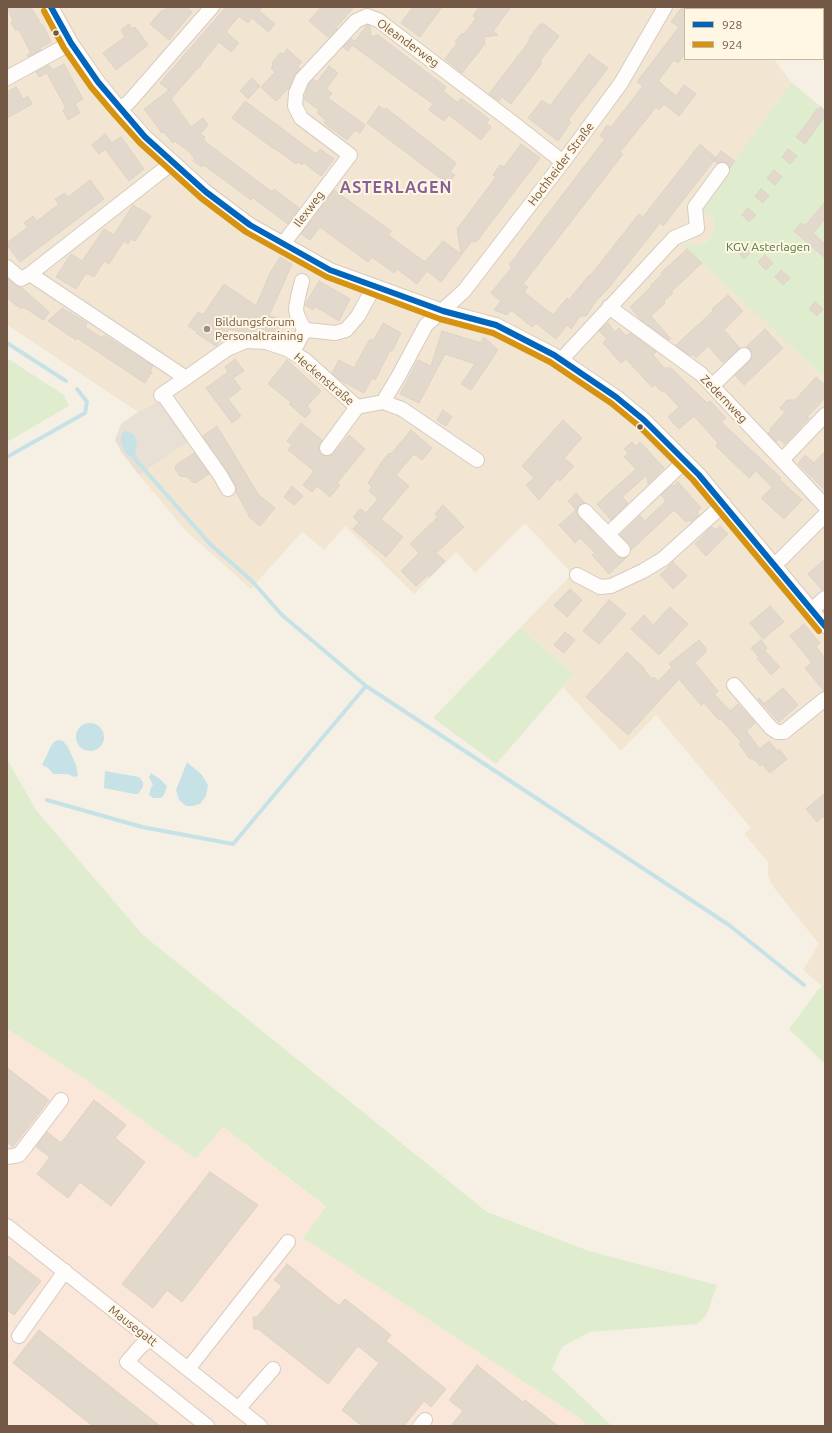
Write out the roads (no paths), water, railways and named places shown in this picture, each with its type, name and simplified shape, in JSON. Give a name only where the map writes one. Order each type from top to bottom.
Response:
[{"type":"street","points":[[51,7],[71,43],[98,82],[145,137],[172,163],[206,192],[250,225],[330,270],[442,311],[496,325],[561,360],[616,397],[644,420],[699,475],[825,626]]},
{"type":"street","points":[[120,109],[129,102],[212,7]]},
{"type":"street","name":"Hochheider Straße","points":[[383,402],[426,325],[464,291],[563,162],[620,83],[665,7]]},
{"type":"street","name":"Oleanderweg","points":[[350,155],[301,118],[295,106],[296,93],[302,80],[356,21],[367,16],[378,20],[503,114],[563,162]]},
{"type":"street","points":[[7,78],[71,43]]},
{"type":"street","name":"Ilexweg","points":[[283,244],[350,155]]},
{"type":"street","points":[[7,267],[21,279],[30,274],[172,163]]},
{"type":"street","points":[[561,360],[674,238],[697,228],[695,207],[722,170]]},
{"type":"street","points":[[30,274],[186,378]]},
{"type":"street","points":[[302,281],[296,309],[297,315],[305,331]]},
{"type":"street","points":[[305,331],[310,330],[340,333],[346,330],[354,322],[364,307],[374,287]]},
{"type":"street","name":"Zedernweg","points":[[609,307],[701,374],[825,506]]},
{"type":"street","points":[[293,352],[305,331]]},
{"type":"street","name":"Heckenstraße","points":[[228,489],[220,475],[162,394],[227,349],[246,341],[266,342],[288,349],[305,360],[358,407],[383,402]]},
{"type":"street","points":[[712,386],[744,355]]},
{"type":"street","points":[[383,402],[402,409],[477,460]]},
{"type":"street","points":[[327,448],[358,407]]},
{"type":"street","points":[[782,460],[825,415]]},
{"type":"street","points":[[608,534],[686,461]]},
{"type":"street","points":[[577,576],[600,587],[611,586],[643,571],[664,559],[724,504]]},
{"type":"street","points":[[585,510],[622,550]]},
{"type":"street","points":[[774,565],[782,559],[825,515]]},
{"type":"street","points":[[812,610],[825,598]]},
{"type":"street","points":[[734,685],[771,728],[777,732],[784,732],[825,699]]},
{"type":"street","points":[[7,1157],[19,1155],[61,1100]]},
{"type":"street","name":"Mausegatt","points":[[7,1226],[260,1426]]},
{"type":"street","points":[[188,1369],[288,1242]]},
{"type":"street","points":[[19,1336],[65,1272]]},
{"type":"street","points":[[150,1339],[140,1347],[127,1362],[208,1426]]},
{"type":"street","points":[[238,1409],[273,1369]]},
{"type":"water","points":[[125,431],[133,434],[137,440],[135,453],[138,459],[134,460],[125,452],[121,441],[122,434]]},
{"type":"water","points":[[90,723],[100,727],[104,737],[100,747],[90,751],[80,747],[76,737],[80,727]]},
{"type":"water","points":[[58,740],[63,741],[68,747],[76,765],[78,776],[74,777],[68,774],[53,774],[48,768],[42,765],[51,746]]},
{"type":"water","points":[[187,762],[202,775],[208,785],[206,796],[200,804],[193,806],[186,806],[179,800],[176,790]]},
{"type":"water","points":[[105,771],[139,777],[143,782],[143,787],[138,794],[104,788]]},
{"type":"water","points":[[151,773],[167,786],[164,795],[161,798],[153,798],[149,795],[153,785],[149,777]]},
{"type":"waterway","points":[[7,343],[66,381]]},
{"type":"waterway","points":[[7,457],[85,413],[87,402],[77,389]]},
{"type":"waterway","points":[[136,460],[210,544],[252,581],[282,615],[366,686],[729,925],[804,985]]},
{"type":"waterway","points":[[47,800],[142,827],[233,844],[366,686]]},
{"type":"place","name":"Bildungsforum Personaltraining","points":[[207,329]]},
{"type":"district","name":"ASTERLAGEN","points":[[396,188]]},
{"type":"park label","name":"KGV Asterlagen","points":[[768,247]]}]
